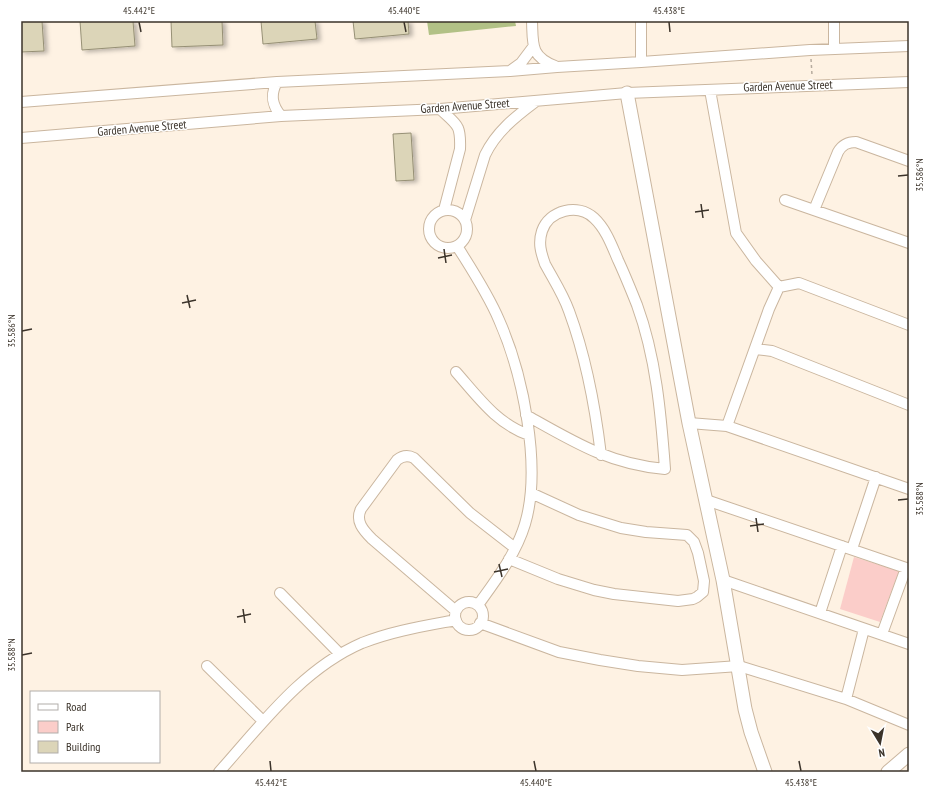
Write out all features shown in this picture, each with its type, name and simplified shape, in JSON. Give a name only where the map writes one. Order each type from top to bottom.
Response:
[{"type":"street","points":[[532,21],[533,47],[541,59],[557,67]]},
{"type":"street","points":[[641,21],[641,62]]},
{"type":"street","points":[[834,21],[834,49]]},
{"type":"street","points":[[21,102],[277,82],[510,71],[810,50],[909,46]]},
{"type":"street","points":[[510,71],[520,63],[533,47]]},
{"type":"street","points":[[277,82],[274,87],[272,98],[275,109],[280,116]]},
{"type":"street","name":"Garden Avenue Street","points":[[21,138],[280,116],[440,109],[536,102],[627,93],[909,82]]},
{"type":"street","points":[[710,90],[736,233],[756,261],[779,287]]},
{"type":"street","points":[[627,93],[689,423],[723,580],[739,666],[745,709],[751,732],[765,772]]},
{"type":"street","points":[[465,220],[456,212],[444,210],[433,217],[429,229],[430,236],[438,246],[445,248],[457,246],[465,238],[467,232],[465,220],[488,148],[503,128],[536,102]]},
{"type":"street","points":[[440,109],[459,128],[461,138],[460,149],[444,210]]},
{"type":"street","points":[[814,210],[838,152],[843,145],[856,142],[909,161]]},
{"type":"street","points":[[785,200],[909,244]]},
{"type":"street","points":[[526,415],[601,455],[633,464],[665,469],[661,416],[656,385],[646,334],[637,305],[625,275],[602,227],[586,212],[580,210],[568,210],[555,215],[545,225],[541,238],[541,251],[545,264],[569,310],[582,352],[592,391],[601,455]]},
{"type":"street","points":[[457,246],[490,300],[500,320],[519,378],[529,435],[531,468],[531,494],[525,524],[510,559],[478,605]]},
{"type":"street","points":[[779,287],[799,282],[909,325]]},
{"type":"street","points":[[727,426],[756,349],[769,309],[779,287]]},
{"type":"street","points":[[756,349],[772,351],[909,405]]},
{"type":"street","points":[[456,372],[503,423],[518,432],[529,435]]},
{"type":"street","points":[[689,423],[727,426],[909,489]]},
{"type":"street","points":[[456,615],[458,608],[465,603],[470,602],[478,605],[483,617],[476,628],[467,629],[459,625],[456,615],[372,539],[362,527],[359,518],[361,509],[397,460],[407,456],[414,458],[470,513],[515,548]]},
{"type":"street","points":[[820,613],[876,477]]},
{"type":"street","points":[[510,559],[558,578],[594,590],[614,594],[678,602],[693,599],[702,592],[704,581],[698,553],[694,542],[687,535],[646,532],[621,528],[591,520],[531,494]]},
{"type":"street","points":[[706,500],[907,569],[882,634]]},
{"type":"street","points":[[723,580],[909,644]]},
{"type":"street","points":[[280,593],[340,654]]},
{"type":"street","points":[[218,772],[263,721],[296,688],[340,654],[382,636],[456,615]]},
{"type":"street","points":[[480,623],[560,652],[600,660],[638,666],[682,670],[739,666],[846,699],[909,725]]},
{"type":"street","points":[[846,699],[864,628]]},
{"type":"street","points":[[207,666],[263,721]]},
{"type":"street","points":[[888,772],[909,754]]},
{"type":"path","points":[[810,50],[813,85]]},
{"type":"green space","points":[[854,557],[899,571],[880,622],[840,609]]},
{"type":"shaded area","points":[[427,21],[515,21],[516,26],[429,35]]},
{"type":"building","points":[[21,21],[42,21],[44,51],[21,52]]},
{"type":"building","points":[[80,21],[133,21],[135,46],[82,50]]},
{"type":"building","points":[[171,21],[222,21],[223,45],[172,47]]},
{"type":"building","points":[[261,21],[315,21],[317,39],[263,44]]},
{"type":"building","points":[[353,21],[408,21],[409,34],[355,39]]},
{"type":"building","points":[[411,133],[414,180],[396,181],[393,134]]}]
